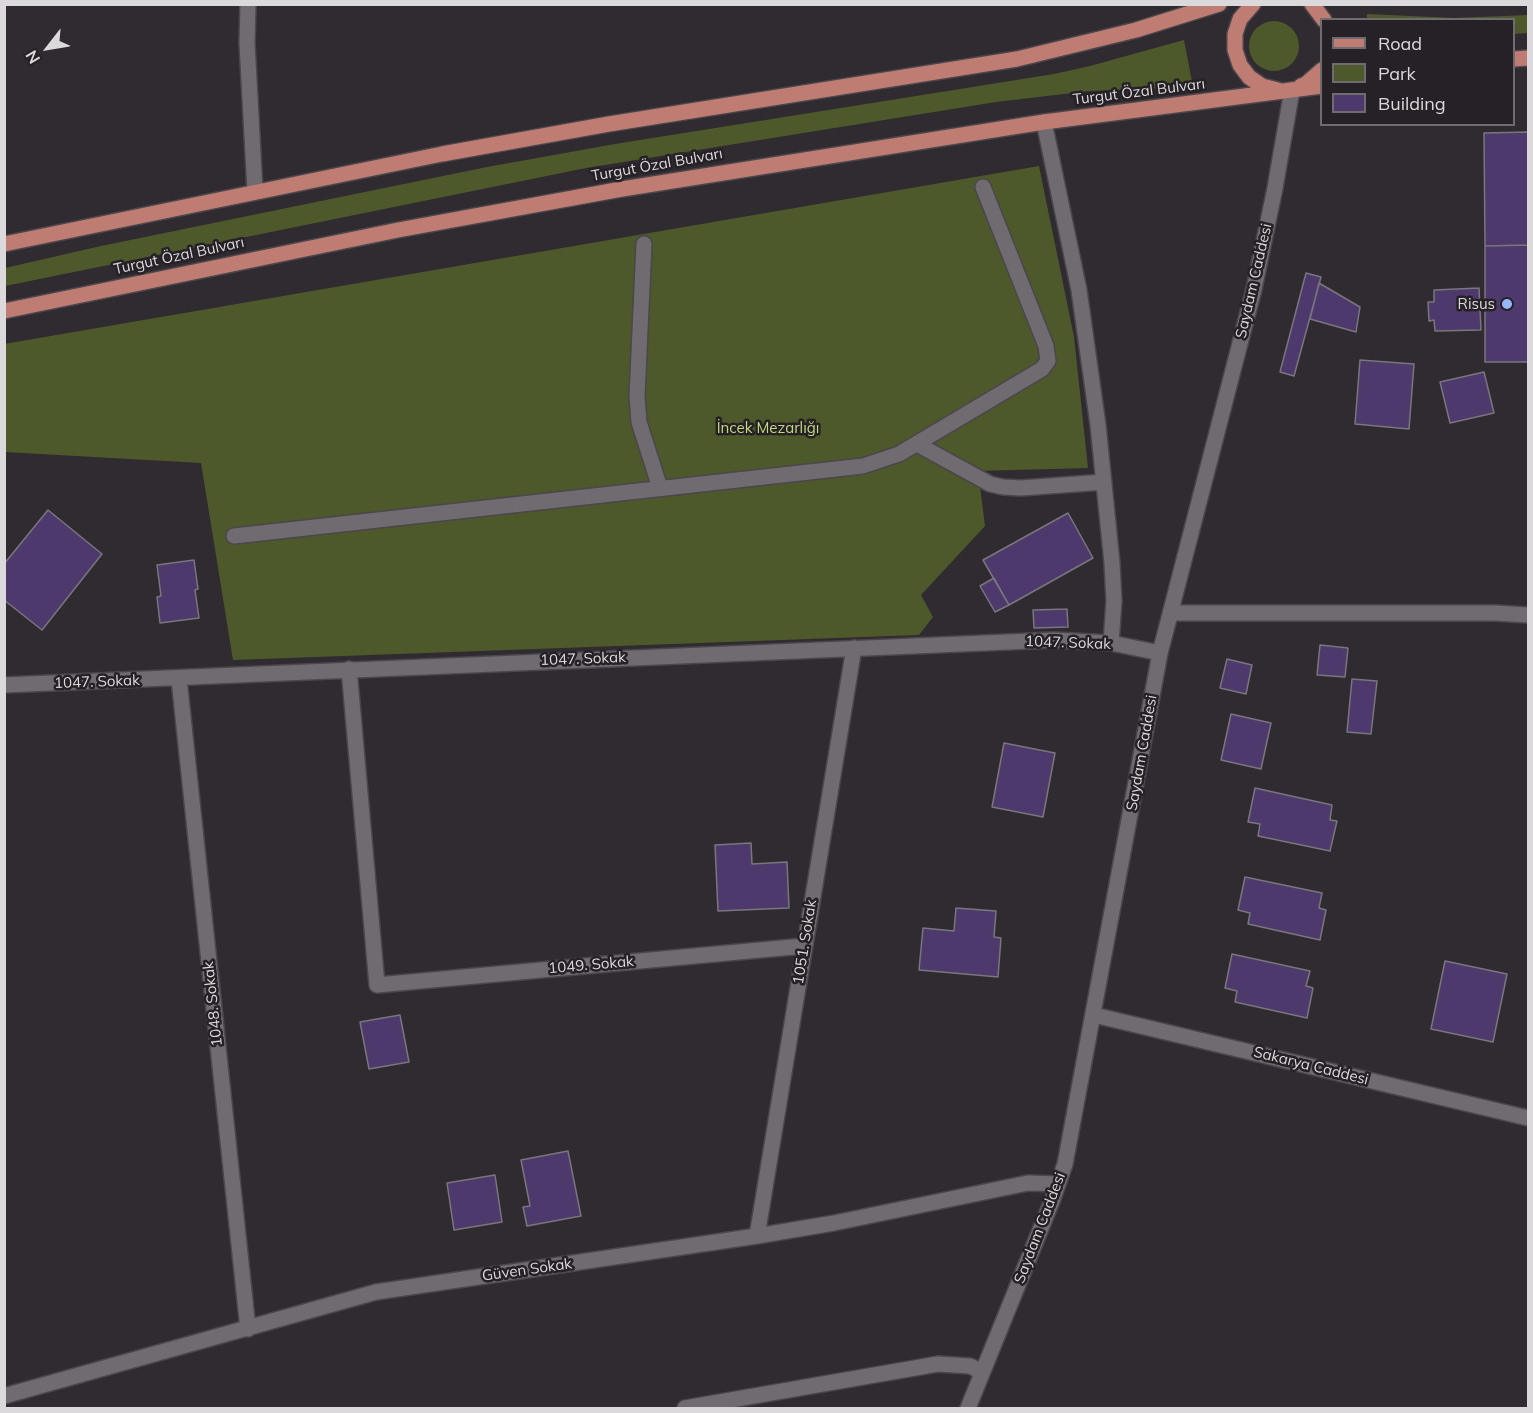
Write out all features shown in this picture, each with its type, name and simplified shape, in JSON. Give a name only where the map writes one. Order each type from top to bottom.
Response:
[{"type":"main road","points":[[4,244],[442,154],[609,124],[1017,60],[1136,30],[1219,4]]},
{"type":"main road","points":[[1253,4],[1240,19],[1235,34],[1235,50],[1240,64],[1249,77],[1262,86],[1277,90],[1292,90],[1306,84],[1320,72]]},
{"type":"main road","points":[[1312,4],[1322,18]]},
{"type":"main road","name":"Turgut Özal Bulvarı","points":[[4,311],[398,230],[622,189],[1044,122],[1320,86]]},
{"type":"street","points":[[248,4],[247,43],[255,191]]},
{"type":"street","name":"Saydam Caddesi","points":[[968,1408],[1065,1164],[1161,653],[1254,289],[1292,90]]},
{"type":"street","points":[[1044,122],[1079,290],[1098,426],[1114,601],[1111,644]]},
{"type":"street","points":[[234,536],[863,466],[882,461],[917,444],[1042,369],[1048,361],[1046,346],[983,187]]},
{"type":"street","points":[[644,244],[637,396],[639,422],[660,488]]},
{"type":"street","points":[[917,444],[990,484],[1003,487],[1021,488],[1104,482]]},
{"type":"street","points":[[1171,613],[1528,615]]},
{"type":"street","name":"1047. Sokak","points":[[4,685],[1054,640],[1111,644],[1161,653]]},
{"type":"street","name":"1051. Sokak","points":[[757,1236],[854,648]]},
{"type":"street","name":"1049. Sokak","points":[[349,669],[378,985],[804,946]]},
{"type":"street","name":"1048. Sokak","points":[[179,679],[248,1329]]},
{"type":"street","name":"Sakarya Caddesi","points":[[1094,1014],[1528,1118]]},
{"type":"street","name":"Güven Sokak","points":[[4,1396],[376,1292],[757,1236],[834,1223],[1028,1183],[1058,1184]]},
{"type":"street","points":[[685,1408],[938,1364],[970,1366],[982,1372]]},
{"type":"green space","points":[[1367,14],[1454,18],[1367,18]]},
{"type":"green space","points":[[1528,15],[1528,33],[1515,34],[1515,18],[1454,18]]},
{"type":"green space","points":[[1274,21],[1283,23],[1294,32],[1299,46],[1297,55],[1288,66],[1274,71],[1265,69],[1254,60],[1249,46],[1251,37],[1260,26]]},
{"type":"green space","points":[[1184,40],[1193,87],[1089,91],[996,102],[586,168],[5,286],[5,268],[101,246],[487,167],[615,144],[1054,74]]},
{"type":"green space","name":"İncek Mezarlığı","points":[[1039,166],[1074,337],[1088,468],[978,471],[985,526],[921,595],[933,617],[919,635],[233,660],[201,463],[5,452],[4,344]]},
{"type":"building","points":[[1528,132],[1528,245],[1485,246],[1484,133]]},
{"type":"building","name":"Risus","points":[[1528,245],[1528,362],[1485,362],[1485,246]]},
{"type":"building","points":[[1306,273],[1321,277],[1294,376],[1280,372]]},
{"type":"building","points":[[1319,283],[1360,307],[1356,332],[1310,319]]},
{"type":"building","points":[[1479,288],[1481,330],[1435,331],[1434,320],[1429,321],[1428,302],[1434,302],[1434,290]]},
{"type":"building","points":[[1360,360],[1414,364],[1409,429],[1355,424]]},
{"type":"building","points":[[1484,372],[1494,413],[1450,423],[1440,382]]},
{"type":"building","points":[[48,510],[102,554],[42,630],[4,600],[4,564]]},
{"type":"building","points":[[1068,513],[1093,558],[1009,605],[983,560]]},
{"type":"building","points":[[194,560],[199,618],[160,623],[157,597],[161,596],[157,565]]},
{"type":"building","points":[[994,578],[1009,605],[995,612],[980,586]]},
{"type":"building","points":[[1067,609],[1068,627],[1034,628],[1033,610]]},
{"type":"building","points":[[1320,645],[1348,648],[1345,677],[1317,675]]},
{"type":"building","points":[[1227,659],[1252,665],[1246,694],[1220,688]]},
{"type":"building","points":[[1352,679],[1377,681],[1371,734],[1347,732]]},
{"type":"building","points":[[1231,714],[1271,723],[1261,769],[1221,760]]},
{"type":"building","points":[[1004,743],[1055,753],[1043,817],[992,807]]},
{"type":"building","points":[[1255,788],[1332,805],[1330,820],[1337,821],[1330,851],[1258,836],[1260,824],[1248,822]]},
{"type":"building","points":[[751,843],[752,864],[787,862],[789,908],[718,911],[715,845]]},
{"type":"building","points":[[1245,877],[1322,893],[1319,908],[1326,910],[1320,940],[1248,924],[1250,913],[1238,910]]},
{"type":"building","points":[[956,908],[996,911],[994,937],[1001,938],[998,977],[919,970],[923,928],[954,931]]},
{"type":"building","points":[[1232,954],[1310,971],[1306,986],[1313,988],[1307,1018],[1235,1002],[1237,991],[1225,988]]},
{"type":"building","points":[[1445,961],[1507,974],[1493,1042],[1431,1029]]},
{"type":"building","points":[[400,1015],[409,1062],[369,1069],[360,1022]]},
{"type":"building","points":[[568,1151],[581,1216],[527,1226],[523,1207],[530,1206],[521,1160]]},
{"type":"building","points":[[495,1175],[502,1222],[454,1230],[447,1183]]},
{"type":"place","name":"Risus","points":[[1507,304]]}]
